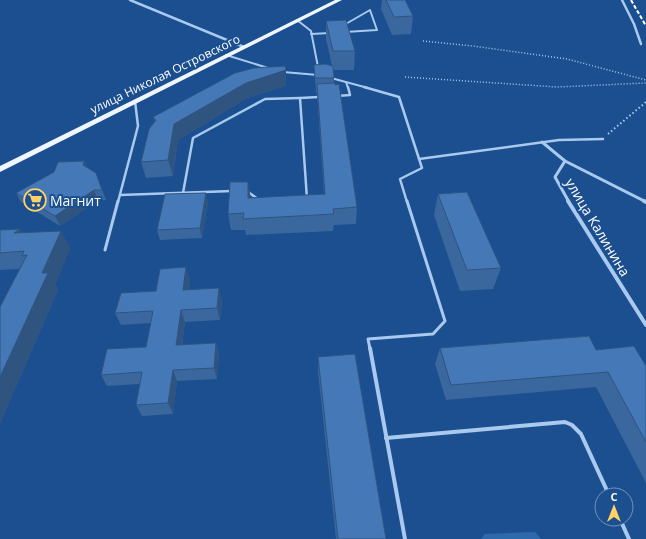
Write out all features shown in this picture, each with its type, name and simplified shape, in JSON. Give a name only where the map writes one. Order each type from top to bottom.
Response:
[{"type":"main road","name":"улица Николая Островского","points":[[0,169],[339,0]]},
{"type":"street","points":[[130,0],[244,47]]},
{"type":"street","points":[[622,0],[634,24],[641,44]]},
{"type":"street","points":[[542,142],[565,161],[646,202]]},
{"type":"street","name":"улица Калинина","points":[[565,161],[555,177],[573,209],[646,325]]},
{"type":"lane","points":[[338,32],[377,30],[370,10],[344,25]]},
{"type":"lane","points":[[278,71],[285,73],[319,75],[311,31],[297,20]]},
{"type":"lane","points":[[311,34],[331,33]]},
{"type":"lane","points":[[226,56],[270,69]]},
{"type":"lane","points":[[326,77],[399,97],[422,168],[400,179],[445,321],[433,334],[368,339],[405,539]]},
{"type":"lane","points":[[336,96],[350,96],[346,82]]},
{"type":"lane","points":[[183,193],[193,138],[265,99],[322,97]]},
{"type":"lane","points":[[300,98],[308,203]]},
{"type":"lane","points":[[105,250],[138,126],[134,101]]},
{"type":"lane","points":[[419,159],[542,142],[603,139]]},
{"type":"lane","points":[[120,195],[238,191]]},
{"type":"lane","points":[[246,191],[262,202]]},
{"type":"lane","points":[[386,438],[565,422],[572,425],[581,434],[605,487]]},
{"type":"lane","points":[[624,527],[629,539]]},
{"type":"path","points":[[423,42],[473,46],[566,59],[646,80]]},
{"type":"path","points":[[405,77],[557,87],[646,83]]},
{"type":"path","points":[[603,139],[646,102]]},
{"type":"shaded area","points":[[535,532],[541,539],[481,539],[485,534]]},
{"type":"building","points":[[386,0],[405,0],[413,16],[394,17]]},
{"type":"building","points":[[346,20],[355,51],[333,51],[326,21]]},
{"type":"building","points":[[325,64],[333,66],[334,78],[315,78],[314,65]]},
{"type":"building","points":[[285,66],[286,70],[246,83],[174,124],[168,160],[141,162],[149,129],[156,120],[153,117],[235,73],[254,68]]},
{"type":"building","points":[[335,83],[335,85],[339,84],[357,207],[333,209],[334,214],[243,219],[244,213],[228,214],[230,182],[248,182],[248,198],[325,194],[317,84]]},
{"type":"building","points":[[84,161],[83,165],[96,173],[102,190],[94,190],[55,216],[16,193],[54,172],[58,162]]},
{"type":"building","points":[[467,192],[501,268],[467,270],[438,194]]},
{"type":"building","points":[[206,193],[200,228],[157,230],[165,194]]},
{"type":"building","points":[[20,229],[14,233],[61,231],[42,273],[48,273],[0,377],[0,307],[27,255],[22,256],[24,251],[0,253],[0,230]]},
{"type":"building","points":[[186,267],[183,290],[219,288],[217,308],[181,310],[176,345],[216,343],[214,368],[173,370],[168,403],[136,405],[142,372],[101,375],[107,349],[146,347],[153,311],[115,313],[121,293],[156,291],[160,269]]},
{"type":"building","points":[[589,336],[596,350],[634,346],[646,366],[646,442],[608,372],[451,385],[440,348]]},
{"type":"building","points":[[355,354],[386,539],[338,539],[318,357]]},
{"type":"railway","points":[[631,0],[646,26]]},
{"type":"place","name":"Магнит","points":[[35,200]]}]
